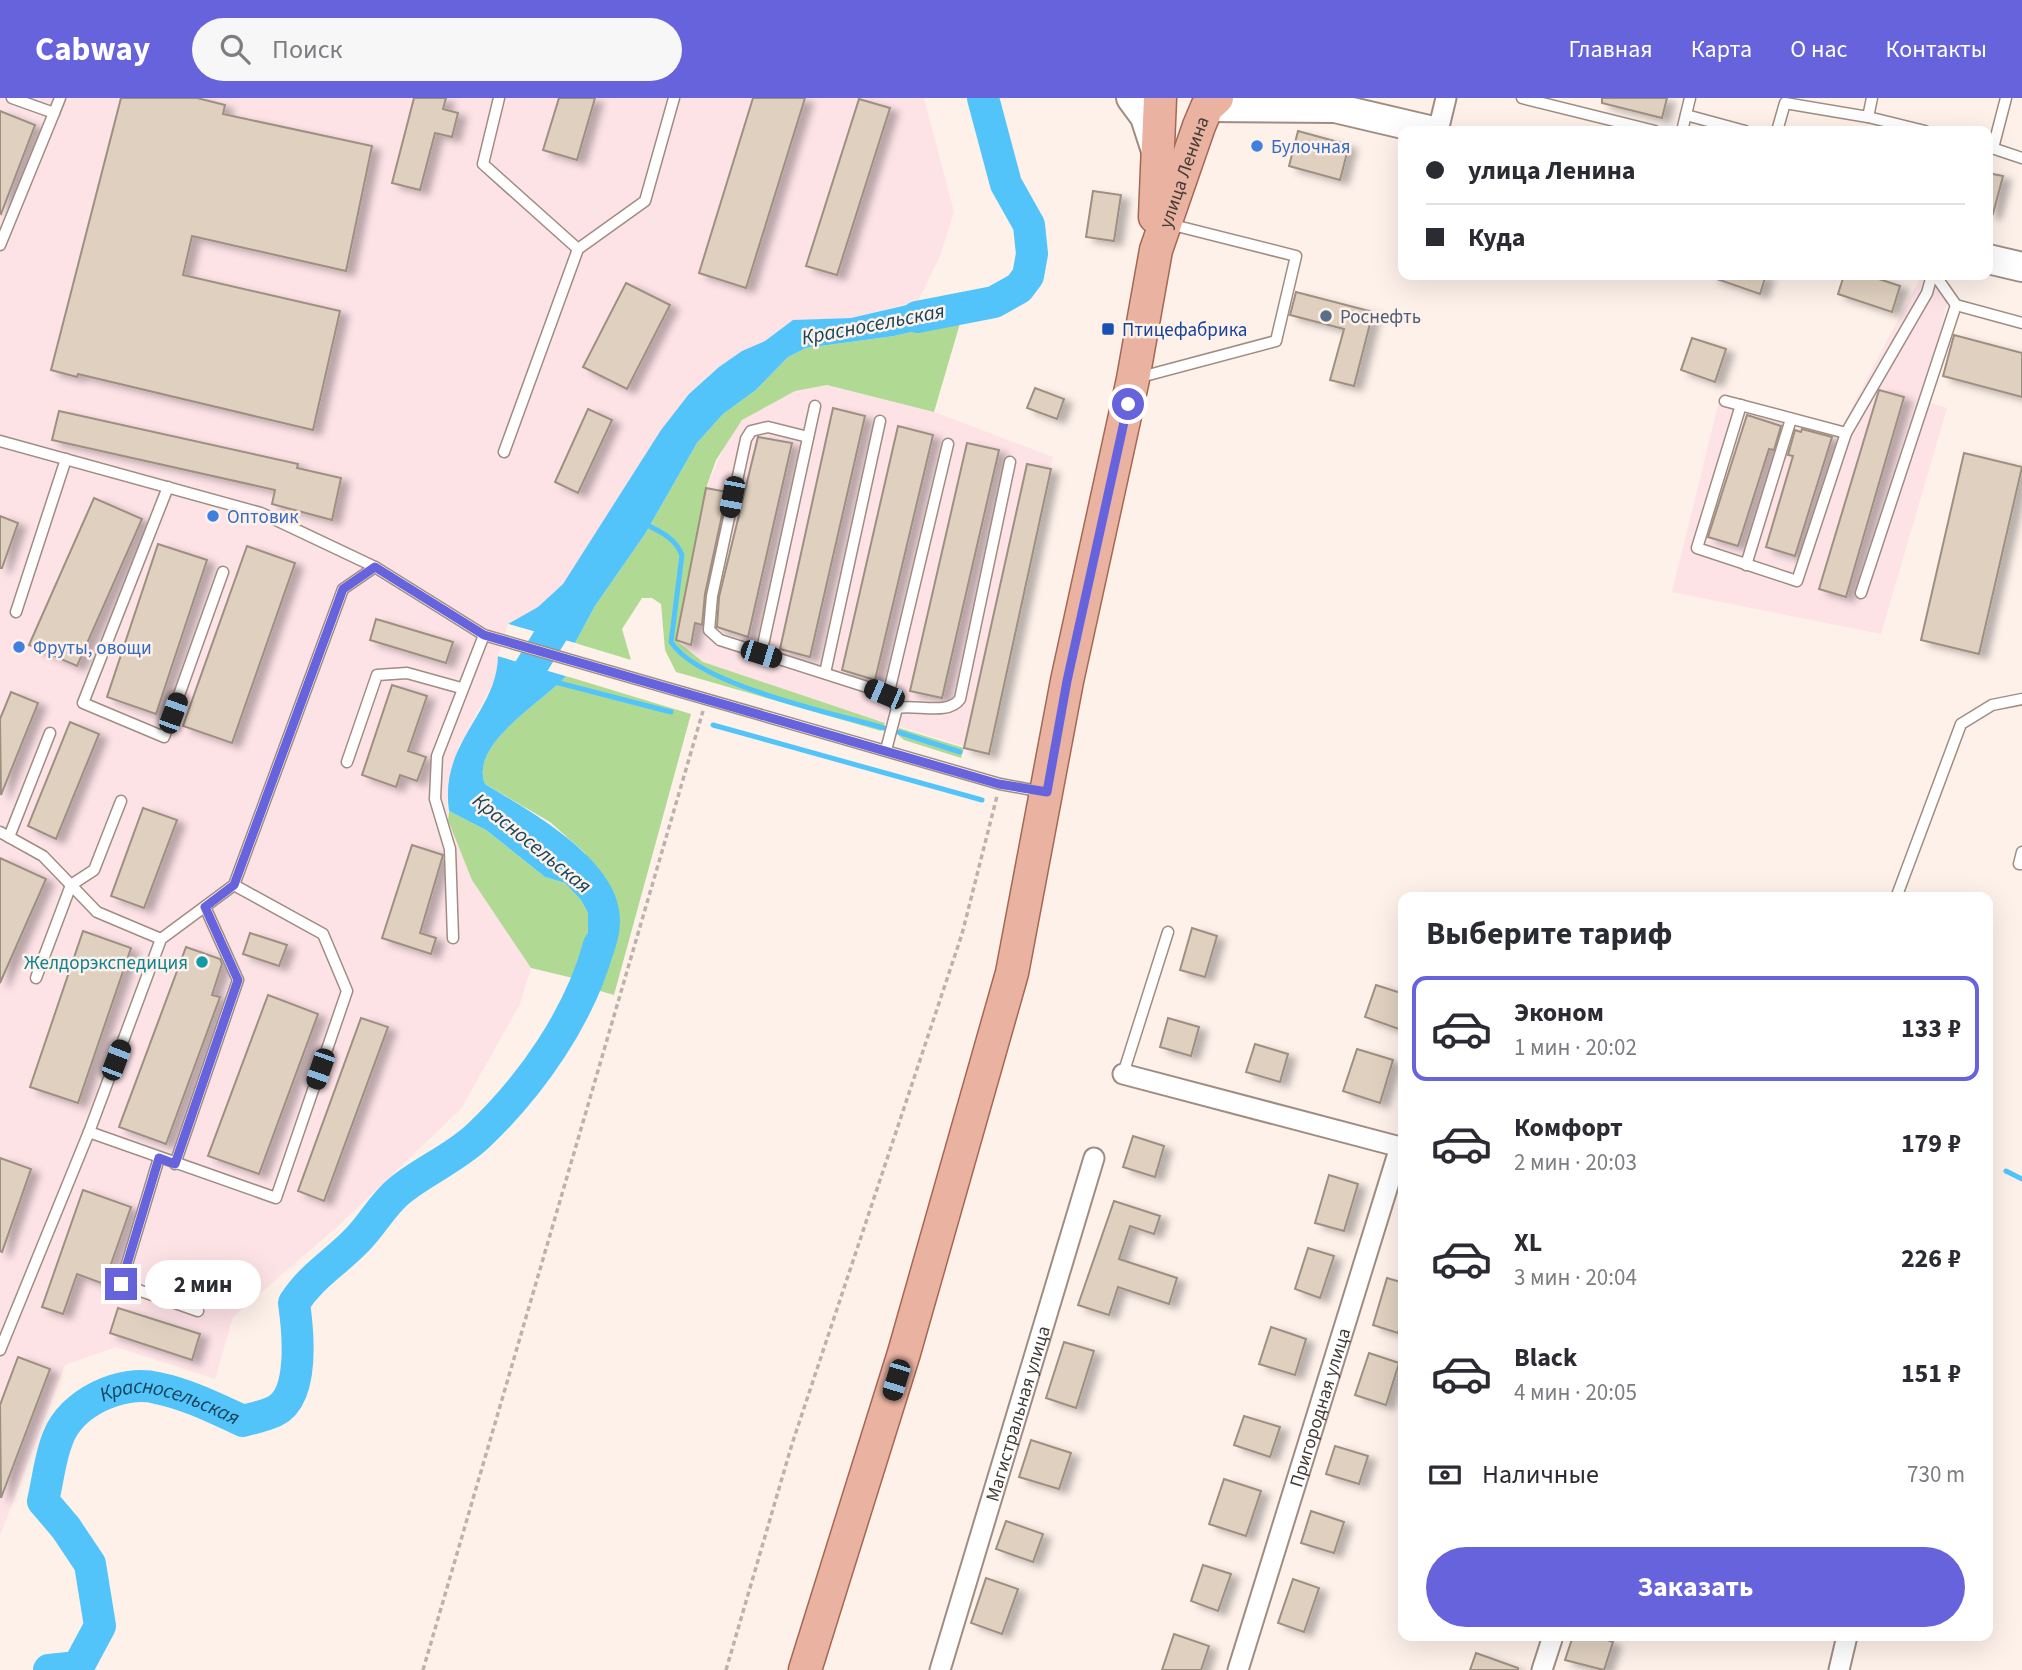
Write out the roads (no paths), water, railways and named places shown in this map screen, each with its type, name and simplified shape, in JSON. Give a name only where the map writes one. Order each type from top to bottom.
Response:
[{"type":"main road","name":"улица Ленина","points":[[1160,236],[1157,155],[1162,98]]},
{"type":"main road","points":[[1162,98],[1185,111],[1212,102]]},
{"type":"main road","name":"улица Ленина","points":[[805,1670],[904,1353],[1012,973],[1067,681],[1133,379],[1160,236],[1212,102]]},
{"type":"street","points":[[1130,98],[1145,117],[1157,155]]},
{"type":"street","points":[[1438,126],[1446,98]]},
{"type":"street","points":[[1212,102],[1328,101],[1418,126]]},
{"type":"street","points":[[1993,260],[2022,267]]},
{"type":"street","points":[[1123,1074],[1398,1143]]},
{"type":"street","name":"Магистральная улица","points":[[940,1670],[1094,1158]]},
{"type":"street","name":"Пригородная улица","points":[[1238,1670],[1398,1160]]},
{"type":"street","points":[[1542,1670],[1551,1641]]},
{"type":"street","points":[[1839,1670],[1846,1641]]},
{"type":"lane","points":[[12,98],[54,113]]},
{"type":"lane","points":[[0,245],[60,98]]},
{"type":"lane","points":[[499,98],[483,164],[578,249]]},
{"type":"lane","points":[[504,452],[578,249],[645,201],[674,98]]},
{"type":"lane","points":[[1522,98],[1635,126]]},
{"type":"lane","points":[[1683,126],[1690,98]]},
{"type":"lane","points":[[1868,117],[1872,98]]},
{"type":"lane","points":[[1993,140],[2006,98]]},
{"type":"lane","points":[[1778,126],[1785,103],[1905,126]]},
{"type":"lane","points":[[1686,115],[1727,126]]},
{"type":"lane","points":[[1993,148],[2022,158]]},
{"type":"lane","points":[[1133,379],[1276,341],[1296,256],[1160,236]]},
{"type":"lane","points":[[1741,405],[1697,548],[1797,582],[1846,433],[1932,280]]},
{"type":"lane","points":[[1938,280],[1956,305],[2022,323]]},
{"type":"lane","points":[[1861,593],[1956,305]]},
{"type":"lane","points":[[1725,401],[1846,433]]},
{"type":"lane","points":[[761,654],[815,406]]},
{"type":"lane","points":[[1746,565],[1791,419]]},
{"type":"lane","points":[[825,673],[880,421]]},
{"type":"lane","points":[[808,437],[759,428],[746,439],[708,623],[713,635],[720,640],[888,696],[897,708]]},
{"type":"lane","points":[[0,441],[261,513],[375,567],[484,635],[999,784],[1047,792]]},
{"type":"lane","points":[[888,696],[948,444]]},
{"type":"lane","points":[[16,612],[66,459]]},
{"type":"lane","points":[[897,708],[917,705],[947,708],[960,699],[1010,463]]},
{"type":"lane","points":[[168,487],[83,703],[164,737],[223,572]]},
{"type":"lane","points":[[0,1350],[89,1132],[161,940],[234,885],[343,589],[375,567]]},
{"type":"lane","points":[[453,938],[450,849],[435,800],[437,756],[461,688],[484,635]]},
{"type":"lane","points":[[347,762],[377,675],[407,673],[461,688]]},
{"type":"lane","points":[[1898,892],[1961,724],[1992,705],[2022,699]]},
{"type":"lane","points":[[886,750],[897,708]]},
{"type":"lane","points":[[50,733],[5,835],[43,856],[97,912],[161,940]]},
{"type":"lane","points":[[36,978],[71,885],[94,870],[121,802]]},
{"type":"lane","points":[[2022,852],[2019,864],[2022,864]]},
{"type":"lane","points":[[89,1132],[276,1198],[347,991],[323,934],[234,885]]},
{"type":"lane","points":[[175,1164],[238,980],[205,907]]},
{"type":"lane","points":[[1123,1074],[1168,932]]},
{"type":"lane","points":[[159,1158],[121,1284],[198,1311]]},
{"type":"water","points":[[954,294],[961,320],[894,336],[806,348],[788,357],[756,390],[723,414],[697,443],[645,534],[595,606],[575,643],[508,624],[538,607],[563,584],[661,430],[689,394],[719,367],[742,351],[765,341],[793,320],[851,318]]},
{"type":"water","points":[[498,656],[566,676],[497,739],[483,769],[485,784],[548,823],[590,859],[606,879],[617,900],[619,932],[615,949],[597,990],[573,978],[588,932],[588,913],[581,900],[565,883],[545,877],[486,830],[449,811],[448,787],[452,766],[489,695]]},
{"type":"waterway","name":"Красносельская","points":[[917,317],[994,302],[1019,288],[1028,276],[1032,254],[1029,225],[1006,184],[983,98]]},
{"type":"waterway","points":[[645,524],[671,540],[682,555],[671,642],[686,657],[708,671],[768,696],[884,728]]},
{"type":"waterway","name":"Красносельская","points":[[510,701],[560,620],[576,601]]},
{"type":"waterway","points":[[555,682],[671,712]]},
{"type":"waterway","points":[[713,725],[982,800]]},
{"type":"waterway","points":[[898,732],[960,752]]},
{"type":"waterway","name":"Красносельская","points":[[49,1670],[78,1667],[100,1626],[90,1564],[66,1528],[43,1501],[53,1453],[65,1425],[74,1414],[99,1396],[128,1387],[143,1386],[168,1391],[243,1421],[271,1413],[285,1403],[291,1392],[297,1362],[294,1303],[316,1277],[357,1240],[393,1196],[469,1144],[517,1095],[551,1048],[580,998],[599,945]]},
{"type":"waterway","points":[[2006,1171],[2022,1179]]},
{"type":"place","name":"Булочная","points":[[1257,146]]},
{"type":"place","name":"Роснефть","points":[[1326,316]]},
{"type":"place","name":"Птицефабрика","points":[[1108,329]]},
{"type":"place","name":"Оптовик","points":[[213,516]]},
{"type":"place","name":"Фруты, овощи","points":[[19,647]]},
{"type":"place","name":"Желдорэкспедиция","points":[[202,962]]}]
